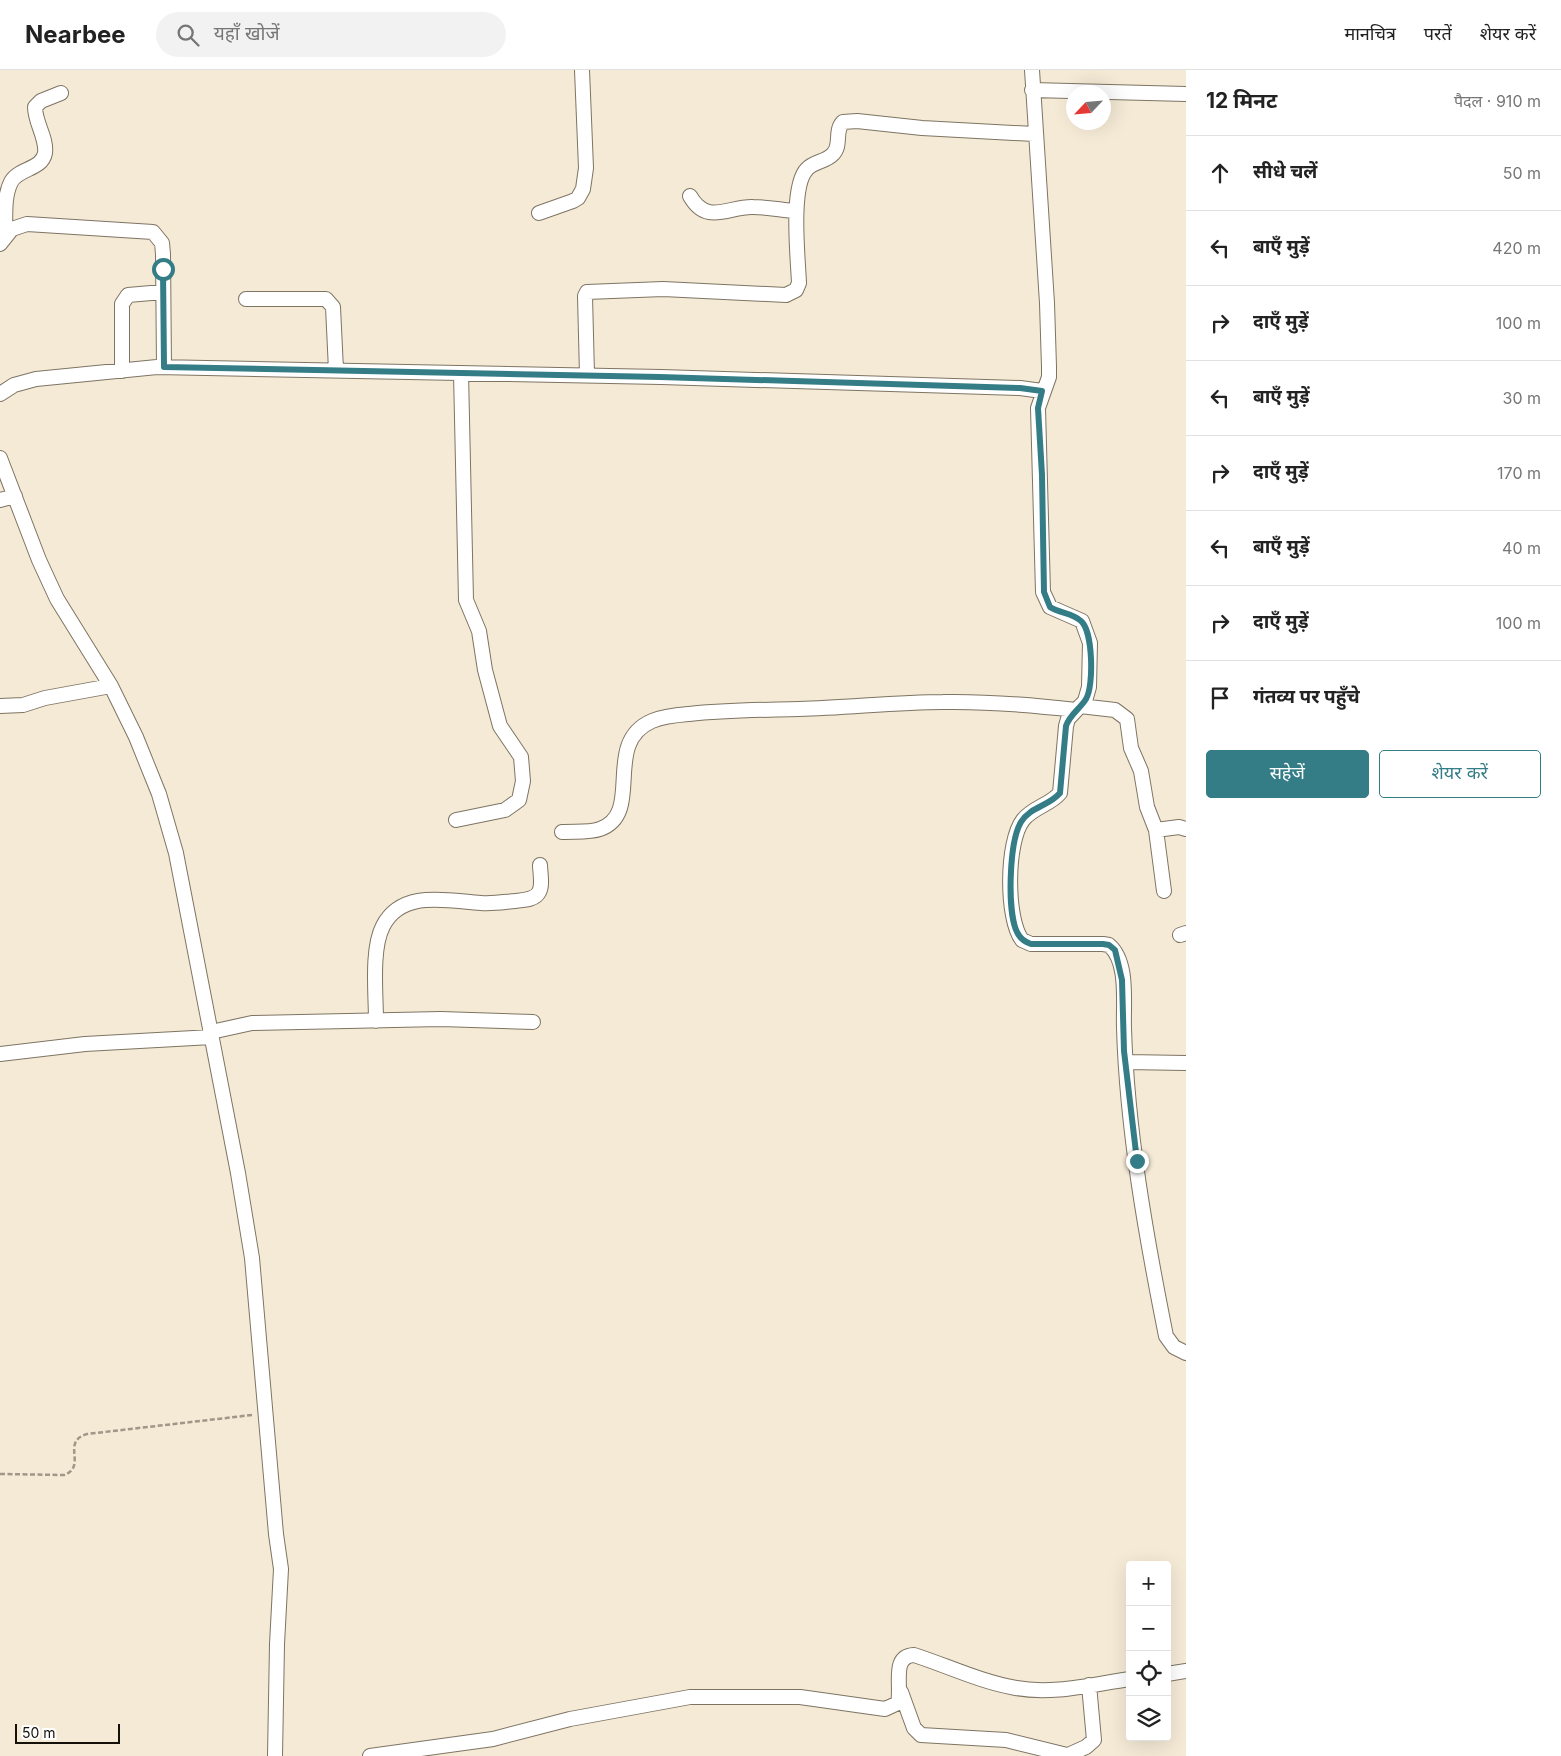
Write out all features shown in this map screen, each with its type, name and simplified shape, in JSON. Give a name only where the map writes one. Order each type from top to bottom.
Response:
[{"type":"street","points":[[539,213],[573,202],[578,198],[583,188],[586,168],[582,70]]},
{"type":"street","points":[[1032,70],[1034,134],[1050,367],[1049,377],[1042,391],[1038,408],[1042,475],[1044,592],[1050,607],[1082,621],[1090,643],[1088,696],[1068,719],[1060,793],[1056,798],[1031,810],[1021,822],[1015,836],[1011,863],[1013,920],[1022,940],[1031,944],[1103,944],[1109,945],[1115,950],[1122,980],[1126,1062],[1144,1220],[1166,1336],[1174,1347],[1186,1353]]},
{"type":"street","points":[[1032,90],[1186,94]]},
{"type":"street","points":[[3,240],[6,196],[10,183],[19,172],[40,162],[45,154],[35,108],[41,101],[61,93]]},
{"type":"street","points":[[588,375],[585,296],[587,292],[663,289],[786,295],[792,293],[799,283],[796,211],[802,176],[813,164],[833,155],[838,148],[840,125],[848,120],[922,128],[1034,134]]},
{"type":"street","points":[[690,196],[697,206],[706,211],[729,212],[752,206],[796,211]]},
{"type":"street","points":[[3,240],[12,229],[27,224],[153,232],[162,243],[164,367]]},
{"type":"street","points":[[122,371],[122,304],[124,298],[128,295],[163,292]]},
{"type":"street","points":[[246,299],[326,299],[333,307],[336,370]]},
{"type":"street","points":[[0,394],[14,385],[36,379],[164,367],[588,375],[1020,388],[1042,391]]},
{"type":"street","points":[[456,820],[505,810],[519,800],[523,781],[521,757],[500,726],[485,670],[479,631],[466,600],[461,372]]},
{"type":"street","points":[[0,458],[39,560],[57,599],[112,686],[136,737],[159,794],[176,852],[212,1034],[252,1258],[281,1569],[277,1644],[275,1756]]},
{"type":"street","points":[[0,500],[15,496]]},
{"type":"street","points":[[0,706],[23,705],[45,698],[112,686]]},
{"type":"street","points":[[562,832],[599,829],[608,825],[616,816],[622,804],[625,750],[638,730],[651,721],[664,717],[728,710],[942,702],[1015,703],[1115,710],[1127,719],[1131,748],[1141,771],[1147,807],[1156,830],[1164,891]]},
{"type":"street","points":[[1156,830],[1179,827],[1186,829]]},
{"type":"street","points":[[376,1021],[377,952],[379,937],[390,916],[399,908],[418,900],[434,899],[483,904],[527,899],[535,896],[540,889],[540,865]]},
{"type":"street","points":[[0,1054],[85,1044],[212,1034],[252,1022],[441,1019],[533,1022]]},
{"type":"street","points":[[1126,1062],[1186,1063]]},
{"type":"street","points":[[1090,1685],[1094,1740],[1086,1747],[1067,1756],[1006,1740],[921,1735],[914,1728],[901,1692],[899,1664],[903,1658],[914,1655],[997,1684],[1018,1689],[1037,1690],[1126,1680]]},
{"type":"street","points":[[1171,1673],[1186,1671]]},
{"type":"street","points":[[370,1756],[494,1739],[570,1719],[690,1697],[800,1697],[885,1709],[898,1703],[901,1692]]},
{"type":"path","points":[[0,1474],[64,1475],[70,1473],[75,1465],[74,1443],[80,1436],[87,1434],[266,1414]]},
{"type":"route","points":[[163,269],[164,367],[660,377],[1020,388],[1042,391],[1038,408],[1042,475],[1044,592],[1050,607],[1057,612],[1076,617],[1082,621],[1087,631],[1090,643],[1089,687],[1088,696],[1068,719],[1066,726],[1060,793],[1056,798],[1031,810],[1021,822],[1015,836],[1011,863],[1013,920],[1017,933],[1022,940],[1031,944],[1044,946],[1103,944],[1109,945],[1119,957],[1122,980],[1124,1051],[1137,1161]]}]
